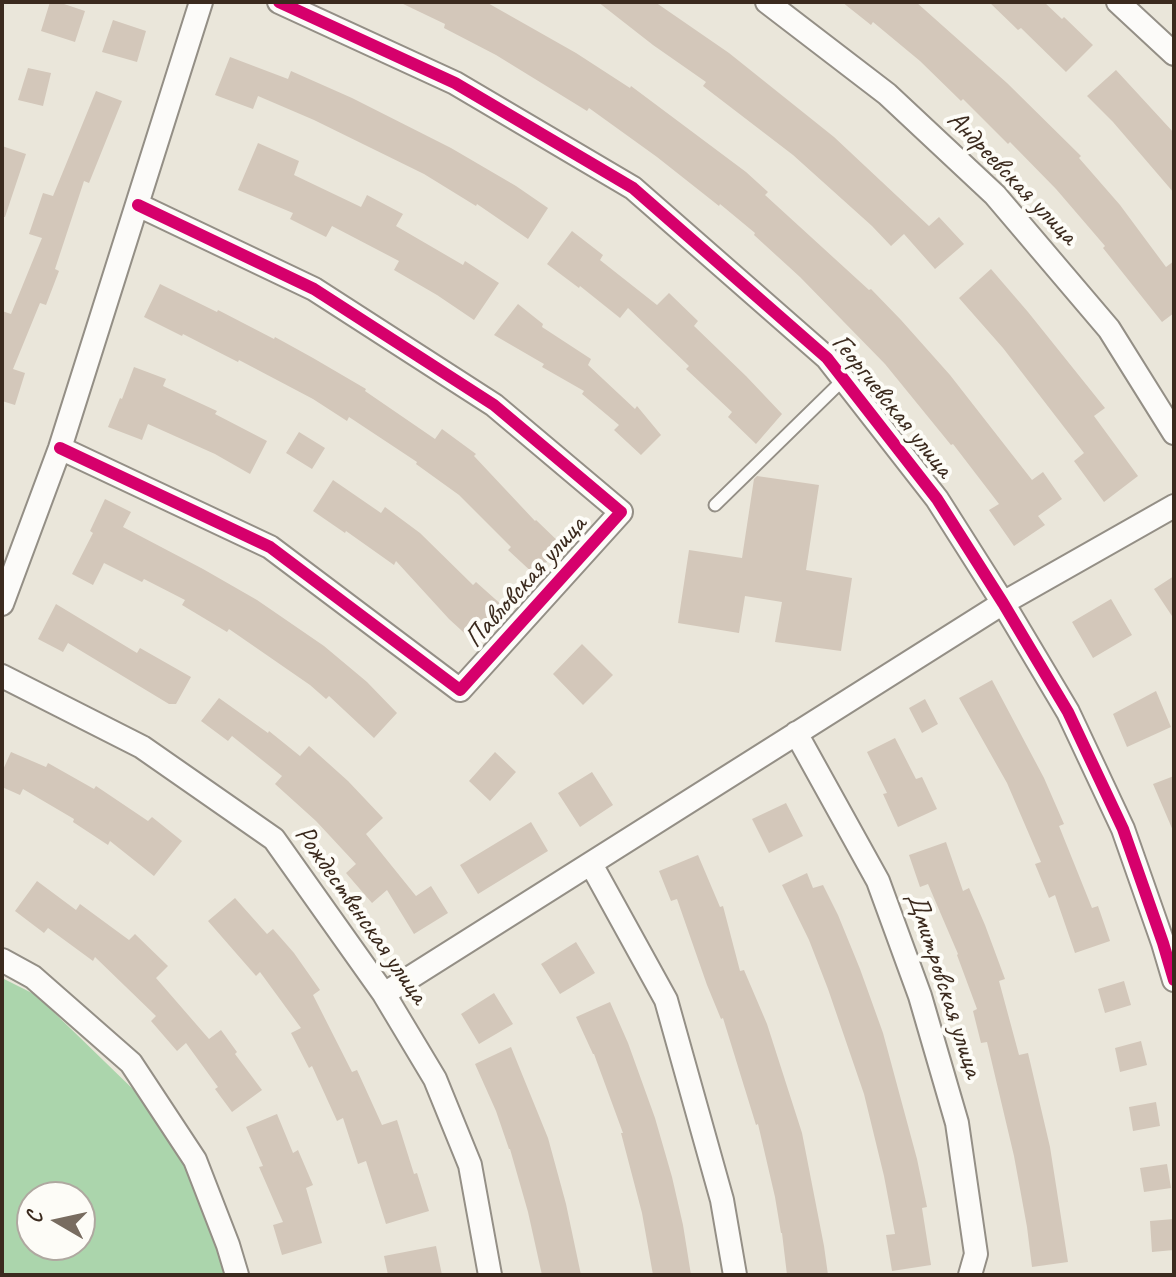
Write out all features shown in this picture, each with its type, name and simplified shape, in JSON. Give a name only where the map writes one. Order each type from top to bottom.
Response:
[{"type":"street","points":[[2,604],[60,448],[201,2]]},
{"type":"street","name":"Георгиевская улица","points":[[279,2],[455,83],[633,188],[827,358],[937,499],[1068,712],[1123,829],[1174,980]]},
{"type":"street","name":"Андреевская улица","points":[[767,2],[887,94],[995,195],[1109,329],[1174,433]]},
{"type":"street","points":[[1118,2],[1174,54]]},
{"type":"street","name":"Павловская улица","points":[[60,448],[270,547],[460,690],[621,512],[494,405],[314,289],[138,205]]},
{"type":"street","points":[[384,994],[1003,603],[1174,506]]},
{"type":"street","name":"Рождественская улица","points":[[2,676],[142,747],[274,839],[384,994],[435,1079],[470,1165],[490,1275]]},
{"type":"street","name":"Дмитровская улица","points":[[796,733],[878,881],[920,996],[957,1123],[976,1254],[970,1275]]},
{"type":"street","points":[[591,864],[666,1000],[722,1200],[735,1275]]},
{"type":"street","points":[[2,960],[33,977],[131,1063],[195,1160],[237,1275]]},
{"type":"lane","points":[[715,505],[844,379]]},
{"type":"green space","points":[[2,978],[36,995],[138,1094],[196,1176],[229,1275],[2,1275]]},
{"type":"building","points":[[50,2],[85,11],[75,42],[41,31]]},
{"type":"building","points":[[399,2],[486,2],[631,86],[746,172],[768,192],[765,195],[871,289],[901,320],[950,375],[1032,480],[1043,472],[1062,499],[1038,516],[1045,525],[1014,546],[989,510],[999,504],[885,364],[755,233],[720,204],[589,108],[587,111],[496,55],[444,28],[445,24]]},
{"type":"building","points":[[598,2],[655,2],[729,53],[834,137],[929,226],[939,217],[964,244],[935,269],[904,234],[891,246],[793,155],[703,86],[706,82]]},
{"type":"building","points":[[842,2],[916,2],[1007,83],[1081,156],[1079,158],[1120,205],[1166,267],[1174,261],[1174,313],[1162,322],[1103,248],[1105,246],[1010,142],[1008,144],[920,61],[873,22],[871,25]]},
{"type":"building","points":[[989,2],[1044,2],[1093,45],[1066,72]]},
{"type":"building","points":[[113,20],[146,31],[137,62],[102,52]]},
{"type":"building","points":[[230,57],[288,79],[291,71],[352,98],[451,148],[548,208],[528,239],[477,204],[424,174],[314,120],[258,96],[253,109],[215,95]]},
{"type":"building","points":[[28,68],[51,73],[43,106],[18,100]]},
{"type":"building","points":[[1116,70],[1174,133],[1174,193],[1087,96]]},
{"type":"building","points":[[96,91],[122,101],[89,183],[84,181],[55,269],[59,271],[46,305],[40,303],[13,369],[25,373],[15,405],[2,401],[2,311],[11,314],[42,238],[29,234],[43,193],[53,196]]},
{"type":"building","points":[[258,143],[299,161],[294,175],[361,207],[367,195],[403,214],[396,226],[463,265],[465,261],[499,283],[474,320],[394,270],[399,261],[332,226],[326,237],[290,219],[293,213],[238,190]]},
{"type":"building","points":[[2,146],[26,154],[5,217],[2,217]]},
{"type":"building","points":[[572,231],[603,255],[600,260],[657,305],[669,293],[698,321],[694,326],[782,414],[756,444],[728,417],[732,412],[686,369],[689,366],[628,308],[620,318],[547,264]]},
{"type":"building","points":[[991,269],[1105,408],[1094,416],[1138,476],[1104,502],[1074,461],[1084,453],[1003,348],[959,298]]},
{"type":"building","points":[[160,284],[313,358],[366,389],[435,439],[442,429],[476,454],[474,456],[535,521],[562,545],[535,575],[459,495],[417,462],[349,417],[347,421],[313,399],[239,360],[144,317]]},
{"type":"building","points":[[518,304],[543,324],[542,327],[591,359],[588,365],[635,409],[637,406],[661,435],[641,455],[614,430],[619,425],[582,394],[584,391],[494,335]]},
{"type":"building","points":[[134,367],[166,379],[163,386],[217,411],[215,414],[267,441],[250,474],[215,454],[148,424],[142,440],[108,427]]},
{"type":"building","points":[[299,432],[325,448],[312,469],[286,453]]},
{"type":"building","points":[[757,476],[819,485],[806,570],[852,578],[841,651],[775,642],[782,602],[745,596],[739,633],[678,623],[689,550],[742,558],[754,479]]},
{"type":"building","points":[[333,480],[381,513],[385,507],[420,533],[473,585],[476,582],[504,607],[473,641],[396,561],[394,565],[313,511]]},
{"type":"building","points":[[105,499],[131,512],[123,527],[257,600],[324,646],[367,682],[397,713],[374,738],[329,696],[326,699],[229,629],[227,632],[182,605],[185,600],[104,563],[93,585],[72,574],[93,533],[90,531]]},
{"type":"building","points":[[1174,576],[1174,619],[1154,589]]},
{"type":"building","points":[[1111,599],[1132,635],[1093,658],[1072,622]]},
{"type":"building","points":[[56,604],[137,653],[140,648],[191,677],[176,704],[169,704],[68,643],[63,652],[38,639]]},
{"type":"building","points":[[582,644],[613,675],[583,705],[553,674]]},
{"type":"building","points":[[992,680],[1044,778],[1064,824],[1059,826],[1092,908],[1098,906],[1110,941],[1075,953],[1055,895],[1049,898],[1035,864],[1041,862],[1007,783],[959,698]]},
{"type":"building","points":[[1156,691],[1171,727],[1127,747],[1113,714]]},
{"type":"building","points":[[219,698],[300,756],[309,746],[348,781],[383,818],[366,834],[416,896],[431,886],[448,913],[414,934],[387,890],[372,903],[346,873],[356,864],[316,821],[275,784],[282,776],[232,736],[228,741],[201,721]]},
{"type":"building","points":[[925,699],[938,724],[922,733],[909,708]]},
{"type":"building","points":[[895,738],[916,779],[922,777],[937,809],[898,827],[883,794],[887,793],[867,752]]},
{"type":"building","points":[[11,752],[46,767],[48,763],[94,789],[96,786],[148,821],[152,817],[182,841],[154,876],[110,841],[108,845],[73,822],[74,819],[23,789],[20,795],[2,787],[2,772]]},
{"type":"building","points":[[495,752],[516,772],[490,801],[469,781]]},
{"type":"building","points":[[592,772],[613,805],[580,827],[558,793]]},
{"type":"building","points":[[1174,776],[1174,833],[1153,784]]},
{"type":"building","points":[[786,803],[803,836],[769,853],[752,819]]},
{"type":"building","points":[[531,822],[548,851],[478,894],[460,865]]},
{"type":"building","points":[[946,842],[963,891],[969,888],[1005,979],[999,981],[1019,1055],[1028,1053],[1050,1147],[1068,1262],[1032,1267],[1014,1156],[987,1042],[981,1043],[973,1011],[977,1009],[958,954],[928,884],[920,887],[909,855]]},
{"type":"building","points":[[698,855],[720,907],[723,906],[740,971],[744,970],[767,1024],[802,1133],[828,1275],[787,1275],[782,1233],[758,1124],[723,1018],[707,985],[677,899],[671,901],[659,871]]},
{"type":"building","points":[[807,873],[813,888],[823,885],[838,915],[883,1033],[927,1207],[922,1208],[931,1265],[892,1271],[886,1235],[895,1234],[864,1094],[809,940],[782,885]]},
{"type":"building","points":[[37,881],[76,910],[80,904],[129,940],[135,934],[168,966],[156,978],[209,1039],[221,1030],[262,1090],[232,1112],[186,1043],[177,1051],[151,1021],[156,1016],[95,957],[93,961],[48,928],[44,933],[15,911]]},
{"type":"building","points":[[235,898],[267,934],[273,929],[320,990],[313,995],[352,1072],[357,1070],[382,1125],[397,1120],[429,1211],[386,1224],[366,1161],[358,1164],[343,1118],[337,1121],[312,1066],[309,1068],[291,1033],[301,1028],[260,972],[256,976],[208,921]]},
{"type":"building","points":[[576,942],[595,973],[560,994],[541,964]]},
{"type":"building","points":[[1124,981],[1131,1005],[1105,1013],[1098,989]]},
{"type":"building","points":[[494,993],[513,1024],[479,1044],[461,1014]]},
{"type":"building","points":[[610,1002],[655,1118],[672,1177],[691,1275],[653,1275],[623,1133],[594,1054],[576,1017]]},
{"type":"building","points":[[1141,1041],[1147,1065],[1120,1072],[1115,1048]]},
{"type":"building","points":[[511,1047],[548,1138],[581,1275],[542,1275],[510,1149],[475,1064]]},
{"type":"building","points":[[1156,1102],[1160,1126],[1133,1131],[1129,1107]]},
{"type":"building","points":[[277,1114],[293,1153],[298,1150],[313,1185],[306,1188],[322,1243],[282,1255],[273,1225],[283,1222],[259,1167],[263,1166],[246,1127]]},
{"type":"building","points":[[1167,1164],[1171,1188],[1144,1192],[1140,1168]]},
{"type":"building","points":[[1174,1219],[1174,1250],[1152,1252],[1150,1221]]},
{"type":"building","points":[[436,1246],[442,1275],[388,1275],[384,1256]]},
{"type":"cycle path","points":[[279,2],[455,83],[633,188],[827,358],[937,499],[1068,712],[1123,829],[1174,980]]},
{"type":"cycle path","points":[[60,448],[270,547],[460,690],[621,512],[494,405],[314,289],[138,205]]}]
